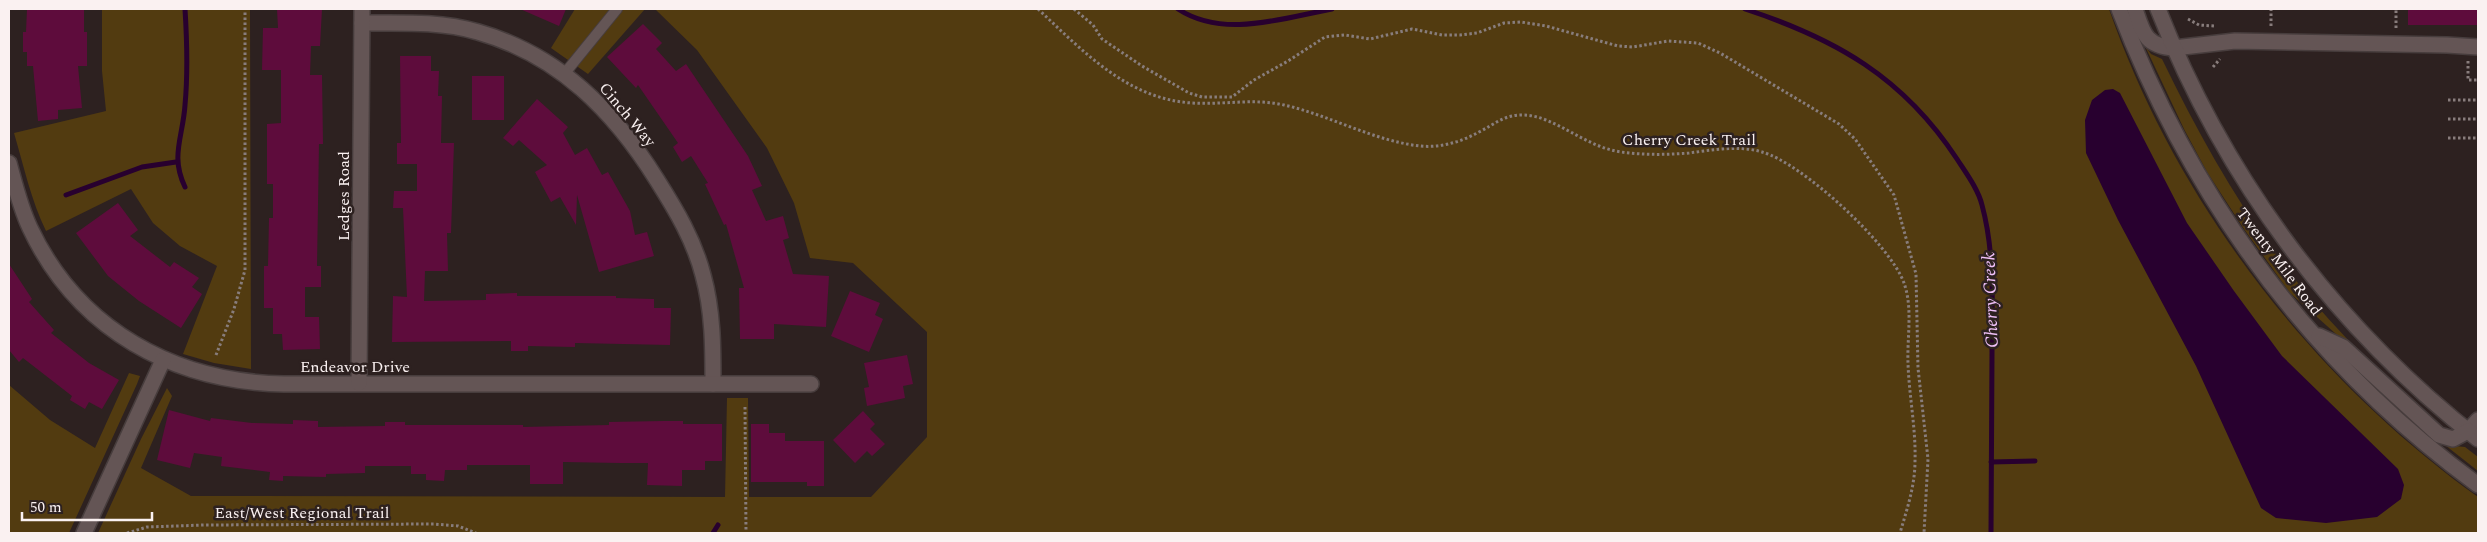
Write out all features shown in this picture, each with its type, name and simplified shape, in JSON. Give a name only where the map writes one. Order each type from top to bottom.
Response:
[{"type":"street","name":"Twenty Mile Road","points":[[2120,9],[2152,88],[2199,177],[2251,256],[2313,333],[2388,410],[2434,451],[2478,485]]},
{"type":"street","points":[[2134,9],[2145,36],[2162,47],[2174,48],[2235,41],[2478,47]]},
{"type":"street","name":"Twenty Mile Road","points":[[2158,9],[2190,84],[2226,152],[2256,200],[2292,250],[2358,329],[2411,382],[2475,430]]},
{"type":"street","name":"Cinch Way","points":[[362,16],[435,24],[480,32],[522,48],[565,74],[597,101],[628,138],[664,190],[686,228],[698,259],[708,297],[713,340],[713,384]]},
{"type":"street","name":"Ledges Road","points":[[359,384],[362,16]]},
{"type":"street","name":"Endeavor Drive","points":[[9,163],[23,213],[53,268],[75,296],[98,317],[130,341],[163,360],[207,375],[248,382],[359,384],[811,384]]},
{"type":"street","points":[[2313,333],[2343,347],[2439,435],[2453,439],[2475,430]]},
{"type":"street","points":[[84,533],[163,360]]},
{"type":"lane","points":[[565,74],[617,9]]},
{"type":"path","points":[[216,355],[234,309],[245,270],[245,9]]},
{"type":"path","name":"Cherry Creek Trail","points":[[1038,9],[1087,55],[1112,74],[1144,92],[1173,101],[1209,104],[1253,101],[1278,103],[1401,142],[1423,146],[1456,142],[1481,132],[1505,117],[1523,115],[1549,122],[1585,142],[1612,151],[1665,154],[1749,149],[1780,159],[1817,185],[1852,217],[1890,258],[1904,282],[1908,303],[1908,369],[1916,464],[1912,492],[1900,533]]},
{"type":"path","points":[[1074,9],[1093,25],[1102,39],[1142,66],[1194,96],[1232,97],[1254,80],[1325,37],[1345,35],[1370,39],[1412,29],[1442,35],[1460,35],[1477,33],[1504,23],[1514,22],[1546,26],[1618,46],[1633,47],[1668,41],[1698,43],[1720,53],[1839,124],[1855,139],[1894,195],[1914,263],[1918,300],[1918,368],[1928,459],[1924,533]]},
{"type":"path","points":[[2271,27],[2272,9]]},
{"type":"path","points":[[2396,9],[2396,29]]},
{"type":"path","points":[[2468,61],[2468,80],[2478,80]]},
{"type":"path","points":[[2448,100],[2478,100]]},
{"type":"path","points":[[2448,119],[2478,119]]},
{"type":"path","points":[[2448,138],[2478,138]]},
{"type":"path","points":[[745,407],[746,533]]},
{"type":"path","name":"East/West Regional Trail","points":[[128,533],[147,527],[204,525],[424,524],[458,526],[476,533]]},
{"type":"shaded area","points":[[102,9],[250,9],[251,369],[214,363],[183,354],[217,266],[180,246],[153,223],[131,189],[46,231],[36,207],[14,133],[106,111],[102,71]]},
{"type":"shaded area","points":[[575,9],[645,9],[588,74],[551,48]]},
{"type":"shaded area","points":[[655,9],[2109,9],[2137,80],[2172,150],[2211,217],[2256,281],[2306,341],[2360,398],[2417,450],[2478,497],[2478,533],[98,533],[141,439],[167,388],[172,396],[141,468],[191,496],[725,497],[727,398],[748,398],[749,497],[871,497],[927,437],[927,332],[853,263],[810,258],[794,203],[767,148],[697,50]]},
{"type":"shaded area","points":[[2145,46],[2151,54],[2162,59],[2211,153],[2268,244],[2320,310],[2382,375],[2290,293],[2244,229],[2207,172],[2184,129]]},
{"type":"shaded area","points":[[2113,89],[2120,93],[2187,223],[2282,356],[2398,469],[2404,485],[2401,499],[2377,517],[2326,523],[2276,518],[2261,508],[2196,366],[2118,220],[2086,153],[2085,120],[2092,100],[2105,90]]},
{"type":"shaded area","points":[[129,373],[140,376],[69,533],[9,533],[9,385],[50,420],[95,448]]},
{"type":"shaded area","points":[[2445,445],[2465,447],[2478,457],[2478,471]]},
{"type":"building","points":[[27,9],[84,9],[84,32],[87,32],[87,66],[78,66],[82,108],[58,110],[58,119],[38,121],[33,66],[27,66],[27,52],[23,52],[23,32],[26,32]]},
{"type":"building","points":[[277,9],[322,9],[320,46],[311,46],[310,75],[322,75],[323,144],[319,144],[317,266],[321,266],[321,287],[305,287],[305,317],[319,317],[320,349],[283,350],[282,334],[273,334],[273,308],[264,308],[264,266],[268,266],[269,218],[273,218],[273,184],[267,184],[267,124],[281,123],[281,70],[262,70],[263,28],[278,28]]},
{"type":"building","points":[[520,9],[566,9],[559,26]]},
{"type":"building","points":[[2408,9],[2478,9],[2478,25],[2408,25]]},
{"type":"building","points":[[643,24],[662,43],[656,49],[676,71],[686,64],[748,156],[762,186],[752,190],[766,221],[783,216],[789,238],[783,240],[793,274],[829,276],[826,327],[774,324],[774,339],[740,339],[739,288],[744,288],[726,224],[724,225],[705,184],[708,183],[691,156],[682,162],[673,147],[678,143],[638,85],[636,88],[607,57]]},
{"type":"building","points":[[400,56],[431,56],[431,71],[439,71],[438,96],[442,96],[441,143],[454,143],[451,233],[447,233],[448,271],[425,271],[424,301],[486,300],[486,294],[517,293],[517,296],[616,296],[616,298],[654,299],[654,308],[671,308],[670,345],[575,343],[575,347],[528,346],[528,351],[511,351],[511,341],[392,342],[393,296],[407,297],[403,208],[393,208],[394,191],[417,191],[417,164],[397,164],[397,143],[401,143]]},
{"type":"building","points":[[472,76],[504,76],[504,120],[472,120]]},
{"type":"building","points":[[537,99],[568,127],[563,133],[575,155],[587,148],[602,175],[608,172],[630,211],[635,235],[647,232],[654,256],[599,272],[577,195],[576,225],[560,197],[551,202],[535,172],[547,165],[519,140],[513,146],[503,138]]},
{"type":"building","points":[[118,203],[138,230],[130,236],[170,267],[174,262],[199,278],[192,287],[202,294],[181,328],[139,301],[108,276],[76,233]]},
{"type":"building","points":[[9,264],[32,299],[29,302],[54,330],[51,333],[89,363],[119,380],[102,409],[89,402],[85,409],[70,400],[72,396],[23,358],[19,362],[9,350]]},
{"type":"building","points":[[850,291],[880,303],[875,315],[883,319],[869,352],[831,336]]},
{"type":"building","points":[[907,355],[913,384],[903,386],[905,398],[867,406],[864,388],[869,387],[864,363]]},
{"type":"building","points":[[169,410],[210,421],[211,418],[252,423],[293,424],[293,420],[318,421],[318,427],[385,426],[385,422],[405,422],[405,425],[523,425],[523,427],[609,425],[609,422],[663,421],[683,421],[683,424],[722,424],[722,461],[705,461],[705,470],[682,470],[682,486],[647,485],[648,463],[563,462],[563,484],[530,484],[530,465],[467,465],[467,470],[445,470],[444,481],[426,480],[426,474],[411,474],[411,466],[365,466],[365,473],[326,474],[326,477],[283,476],[283,481],[269,480],[270,472],[221,466],[222,457],[194,453],[190,468],[157,460]]},
{"type":"building","points":[[863,411],[875,424],[870,429],[885,444],[872,456],[867,451],[855,463],[833,440]]},
{"type":"building","points":[[751,424],[769,424],[769,433],[785,433],[785,441],[824,441],[824,486],[807,486],[807,482],[751,482]]},
{"type":"waterway","points":[[185,9],[187,81],[178,166],[185,187]]},
{"type":"waterway","name":"Cherry Creek","points":[[1178,9],[1196,18],[1214,23],[1234,25],[1273,21],[1332,9]]},
{"type":"waterway","name":"Cherry Creek","points":[[1745,9],[1778,21],[1838,48],[1865,64],[1890,83],[1914,105],[1936,130],[1978,193],[1989,241],[1992,278],[1991,533]]},
{"type":"waterway","points":[[66,195],[142,167],[176,162]]},
{"type":"waterway","points":[[1991,462],[2035,461]]},
{"type":"waterway","points":[[713,533],[718,525]]}]
